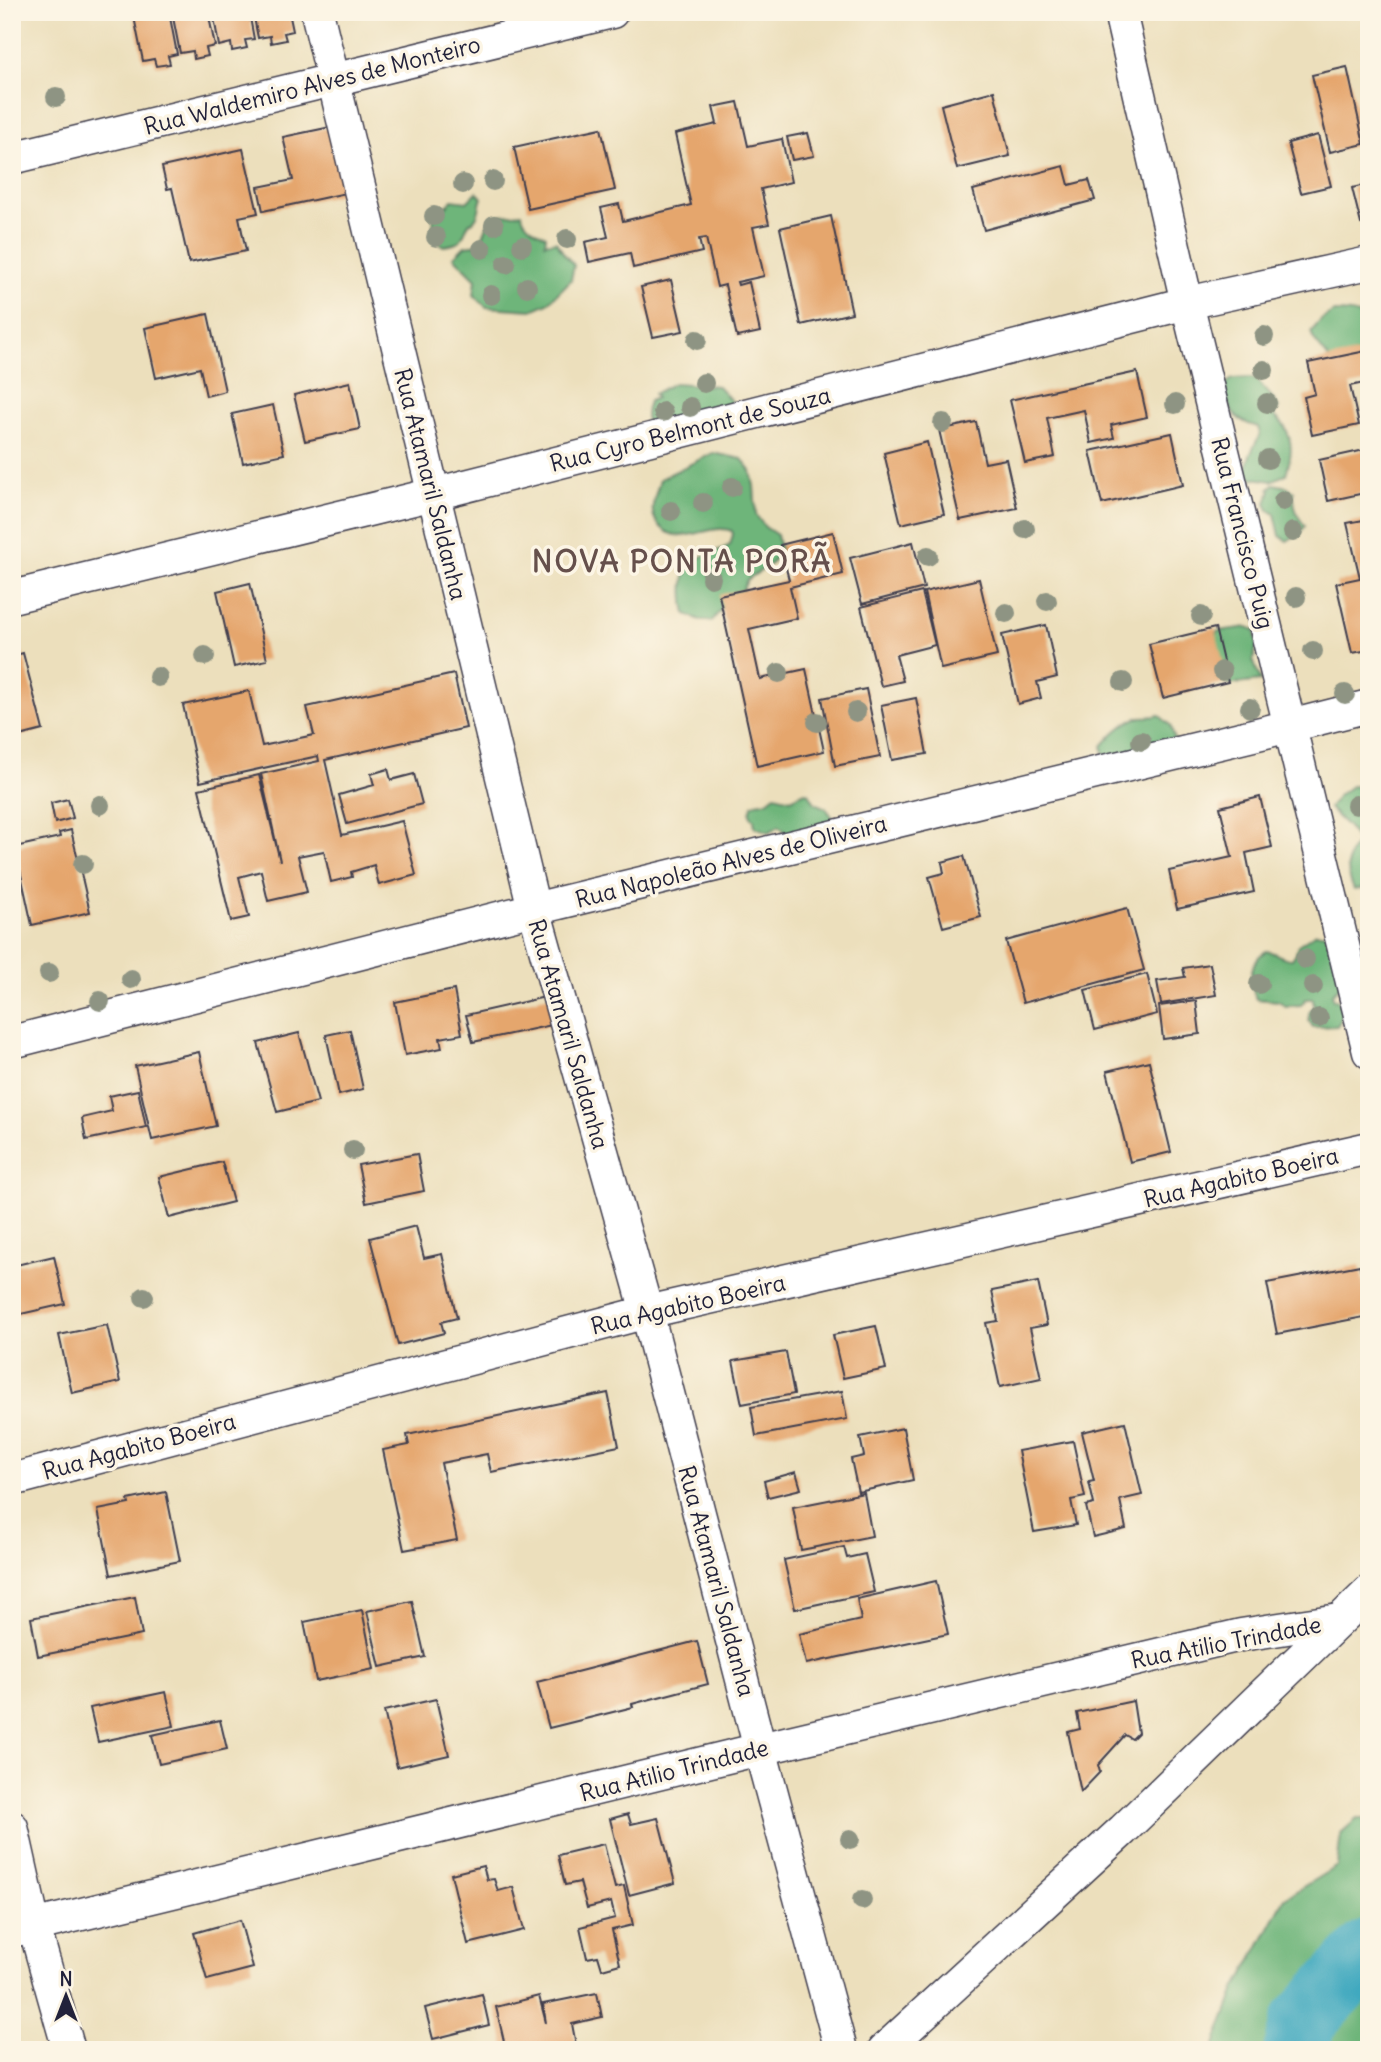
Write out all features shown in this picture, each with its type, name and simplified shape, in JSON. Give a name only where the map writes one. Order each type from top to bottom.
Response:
[{"type":"street","name":"Rua Atamaril Saldanha","points":[[317,12],[534,909],[647,1312],[841,2050]]},
{"type":"street","name":"Rua Waldemiro Alves de Monteiro","points":[[12,158],[612,12]]},
{"type":"street","name":"Rua Francisco Puig","points":[[1120,12],[1187,303],[1369,1052]]},
{"type":"street","name":"Rua Cyro Belmont de Souza","points":[[12,597],[434,494],[1187,303],[1369,263]]},
{"type":"street","name":"Rua Napoleão Alves de Oliveira","points":[[12,1042],[534,909],[1369,706]]},
{"type":"street","name":"Rua Agabito Boeira","points":[[12,1480],[647,1312],[1369,1148]]},
{"type":"street","points":[[884,2050],[1124,1830],[1369,1592]]},
{"type":"street","name":"Rua Atilio Trindade","points":[[23,1929],[1241,1635],[1339,1620]]},
{"type":"street","points":[[12,1827],[23,1929],[69,2050]]},
{"type":"green space","points":[[477,192],[482,198],[477,217],[469,223],[459,241],[443,246],[435,234],[434,209],[447,206],[452,200],[467,202]]},
{"type":"green space","points":[[522,213],[527,224],[546,236],[545,243],[556,241],[574,265],[571,280],[548,303],[532,310],[486,307],[474,295],[476,279],[454,257],[465,246],[480,244],[491,216]]},
{"type":"green space","points":[[1334,312],[1354,314],[1367,321],[1369,342],[1363,346],[1360,353],[1330,360],[1314,340],[1311,332],[1321,320]]},
{"type":"green space","points":[[1233,379],[1257,379],[1277,404],[1279,408],[1273,414],[1284,425],[1290,439],[1286,474],[1272,481],[1247,477],[1248,460],[1260,434],[1258,427],[1243,421],[1232,412],[1227,400],[1226,383]]},
{"type":"green space","points":[[674,383],[718,386],[733,403],[649,431],[646,416],[649,401],[656,398],[654,394]]},
{"type":"green space","points":[[713,453],[742,459],[751,471],[756,515],[765,527],[777,535],[780,550],[772,563],[747,580],[737,602],[722,608],[712,621],[700,620],[686,614],[686,572],[694,561],[702,556],[730,545],[732,531],[715,529],[680,536],[671,534],[657,523],[653,506],[660,479]]},
{"type":"green space","points":[[1274,484],[1288,487],[1294,492],[1296,510],[1305,526],[1287,541],[1280,536],[1275,514],[1269,510],[1266,503],[1271,490],[1269,489]]},
{"type":"green space","points":[[1248,627],[1255,630],[1257,645],[1253,660],[1261,681],[1229,685],[1217,674],[1213,635],[1219,631]]},
{"type":"green space","points":[[1159,715],[1170,725],[1175,740],[1106,761],[1102,746],[1119,728],[1141,717]]},
{"type":"green space","points":[[1351,786],[1369,787],[1369,888],[1354,890],[1348,859],[1358,843],[1349,828],[1329,808],[1339,795]]},
{"type":"green space","points":[[805,792],[809,793],[815,803],[826,808],[835,821],[786,838],[784,830],[779,826],[769,832],[755,827],[750,814],[754,804],[767,801],[775,795],[791,799]]},
{"type":"green space","points":[[1316,933],[1325,933],[1344,983],[1332,993],[1333,1000],[1336,999],[1342,1009],[1337,1026],[1313,1027],[1309,1021],[1309,1013],[1314,1006],[1313,999],[1306,999],[1301,1005],[1285,1006],[1279,1001],[1256,999],[1252,986],[1253,967],[1266,951],[1292,959],[1298,945]]},
{"type":"green space","points":[[1357,1819],[1369,1819],[1369,2050],[1213,2050],[1236,1989],[1285,1898],[1337,1866],[1341,1833]]},
{"type":"building","points":[[133,12],[169,12],[177,54],[168,56],[170,64],[156,66],[154,59],[143,61]]},
{"type":"building","points":[[172,12],[208,12],[215,46],[206,48],[208,56],[194,59],[193,51],[180,53]]},
{"type":"building","points":[[213,12],[249,12],[254,39],[245,40],[247,48],[232,51],[231,43],[219,46]]},
{"type":"building","points":[[253,12],[289,12],[293,31],[284,33],[286,40],[271,43],[270,36],[258,38]]},
{"type":"building","points":[[1347,67],[1364,144],[1330,152],[1312,75]]},
{"type":"building","points":[[994,91],[1010,156],[957,169],[941,105]]},
{"type":"building","points":[[738,102],[748,146],[782,139],[791,182],[761,189],[769,224],[753,227],[764,276],[737,282],[738,285],[749,282],[760,332],[737,337],[725,285],[717,287],[706,238],[699,239],[702,252],[633,268],[630,253],[589,262],[585,242],[608,237],[601,208],[619,204],[623,221],[691,205],[675,134],[717,124],[713,107]]},
{"type":"building","points":[[331,127],[346,193],[263,211],[258,187],[293,180],[283,137]]},
{"type":"building","points":[[601,128],[615,190],[528,209],[514,147]]},
{"type":"building","points":[[808,133],[814,156],[792,160],[787,137]]},
{"type":"building","points":[[1318,135],[1331,186],[1301,193],[1288,143]]},
{"type":"building","points":[[243,149],[258,213],[239,217],[246,251],[189,263],[172,188],[167,189],[162,167]]},
{"type":"building","points":[[1064,166],[1069,185],[1089,180],[1095,200],[984,230],[973,190]]},
{"type":"building","points":[[1369,184],[1369,222],[1361,224],[1352,188]]},
{"type":"building","points":[[831,216],[852,313],[801,325],[780,228]]},
{"type":"building","points":[[671,280],[683,331],[653,337],[641,287]]},
{"type":"building","points":[[208,314],[225,391],[206,396],[200,368],[156,378],[145,328]]},
{"type":"building","points":[[1366,351],[1369,382],[1350,386],[1359,425],[1312,435],[1304,397],[1315,394],[1308,363]]},
{"type":"building","points":[[1137,372],[1147,417],[1111,425],[1114,438],[1091,443],[1084,410],[1047,418],[1055,457],[1025,463],[1010,400]]},
{"type":"building","points":[[350,382],[360,429],[305,441],[294,395]]},
{"type":"building","points":[[273,405],[284,454],[243,463],[232,414]]},
{"type":"building","points":[[976,422],[985,463],[1006,459],[1017,508],[960,520],[939,430]]},
{"type":"building","points":[[1172,433],[1183,485],[1102,504],[1090,451]]},
{"type":"building","points":[[927,442],[944,514],[901,524],[884,453]]},
{"type":"building","points":[[1369,449],[1369,492],[1328,501],[1319,460]]},
{"type":"building","points":[[1369,519],[1369,650],[1352,653],[1336,583],[1360,578],[1347,523]]},
{"type":"building","points":[[833,532],[843,574],[790,587],[797,618],[749,629],[760,679],[806,669],[824,751],[757,766],[719,595],[789,580],[780,545]]},
{"type":"building","points":[[913,542],[924,588],[862,604],[850,558]]},
{"type":"building","points":[[979,579],[997,656],[941,669],[924,592]]},
{"type":"building","points":[[250,583],[267,660],[234,667],[217,591]]},
{"type":"building","points":[[922,592],[935,645],[896,655],[903,681],[881,686],[861,607]]},
{"type":"building","points":[[1046,625],[1057,677],[1037,682],[1041,698],[1018,704],[1002,635]]},
{"type":"building","points":[[1215,628],[1228,682],[1163,698],[1149,644]]},
{"type":"building","points":[[23,653],[43,730],[12,738],[12,656]]},
{"type":"building","points":[[454,674],[466,728],[325,760],[342,835],[402,821],[416,875],[379,885],[374,865],[351,872],[352,877],[331,882],[324,851],[298,856],[307,892],[268,901],[261,871],[239,877],[249,917],[231,921],[199,789],[259,775],[280,861],[261,774],[319,761],[318,756],[200,782],[183,705],[249,691],[262,746],[314,735],[307,707]]},
{"type":"building","points":[[866,689],[880,757],[835,766],[822,698]]},
{"type":"building","points":[[916,698],[927,754],[892,760],[881,705]]},
{"type":"building","points":[[388,769],[391,780],[414,774],[422,804],[347,824],[339,795],[374,785],[371,774]]},
{"type":"building","points":[[1260,797],[1272,847],[1246,853],[1254,892],[1177,909],[1169,871],[1232,857],[1220,807]]},
{"type":"building","points":[[68,799],[73,818],[55,823],[51,803]]},
{"type":"building","points":[[71,830],[90,912],[32,925],[15,847],[60,837],[59,833]]},
{"type":"building","points":[[964,856],[981,917],[943,927],[929,877],[944,873],[942,862]]},
{"type":"building","points":[[1127,908],[1144,970],[1023,1003],[1006,941]]},
{"type":"building","points":[[1210,964],[1216,995],[1161,1004],[1157,981],[1185,977],[1183,968]]},
{"type":"building","points":[[1147,974],[1157,1014],[1095,1030],[1085,990]]},
{"type":"building","points":[[454,990],[462,1034],[440,1038],[442,1048],[405,1055],[395,1002]]},
{"type":"building","points":[[554,995],[561,1023],[473,1042],[466,1015]]},
{"type":"building","points":[[1196,1001],[1200,1034],[1163,1039],[1159,1006]]},
{"type":"building","points":[[350,1030],[363,1089],[339,1095],[326,1035]]},
{"type":"building","points":[[299,1033],[318,1102],[277,1112],[258,1043]]},
{"type":"building","points":[[199,1052],[216,1126],[152,1140],[135,1066]]},
{"type":"building","points":[[1149,1061],[1171,1152],[1130,1162],[1107,1071]]},
{"type":"building","points":[[138,1090],[146,1127],[86,1140],[82,1118],[112,1111],[109,1096]]},
{"type":"building","points":[[417,1154],[424,1191],[366,1203],[358,1165]]},
{"type":"building","points":[[222,1162],[233,1202],[169,1218],[159,1177]]},
{"type":"building","points":[[416,1226],[424,1258],[442,1254],[457,1318],[441,1322],[444,1333],[398,1345],[370,1238]]},
{"type":"building","points":[[54,1256],[65,1304],[12,1316],[12,1266]]},
{"type":"building","points":[[1360,1265],[1369,1316],[1277,1334],[1267,1283]]},
{"type":"building","points":[[1038,1282],[1047,1325],[1030,1328],[1041,1378],[1000,1387],[986,1323],[998,1321],[992,1291]]},
{"type":"building","points":[[107,1325],[120,1382],[72,1393],[59,1335]]},
{"type":"building","points":[[876,1326],[886,1369],[843,1378],[833,1335]]},
{"type":"building","points":[[786,1352],[794,1394],[742,1404],[733,1361]]},
{"type":"building","points":[[842,1391],[847,1419],[756,1436],[751,1407]]},
{"type":"building","points":[[608,1393],[619,1446],[491,1472],[487,1454],[441,1463],[457,1540],[404,1550],[383,1450],[409,1445],[407,1435]]},
{"type":"building","points":[[1125,1422],[1142,1495],[1120,1500],[1126,1529],[1093,1537],[1086,1506],[1094,1504],[1089,1482],[1094,1481],[1082,1432]]},
{"type":"building","points":[[903,1428],[913,1480],[858,1492],[851,1459],[864,1456],[860,1437]]},
{"type":"building","points":[[1073,1441],[1085,1497],[1071,1500],[1076,1525],[1034,1532],[1018,1451]]},
{"type":"building","points":[[796,1472],[801,1489],[768,1497],[764,1481]]},
{"type":"building","points":[[166,1492],[180,1561],[111,1575],[98,1510],[129,1504],[128,1500]]},
{"type":"building","points":[[864,1493],[872,1536],[801,1550],[793,1507]]},
{"type":"building","points":[[844,1547],[847,1558],[865,1554],[874,1592],[795,1609],[784,1560]]},
{"type":"building","points":[[936,1581],[948,1634],[806,1664],[799,1634],[861,1620],[857,1599]]},
{"type":"building","points":[[135,1597],[142,1635],[38,1656],[31,1618]]},
{"type":"building","points":[[412,1601],[425,1657],[380,1667],[367,1611]]},
{"type":"building","points":[[362,1610],[374,1669],[316,1681],[304,1622]]},
{"type":"building","points":[[697,1641],[708,1684],[632,1704],[633,1707],[549,1728],[537,1682]]},
{"type":"building","points":[[166,1692],[174,1726],[98,1742],[90,1708]]},
{"type":"building","points":[[436,1699],[449,1755],[397,1767],[384,1711]]},
{"type":"building","points":[[1133,1701],[1138,1733],[1132,1739],[1125,1735],[1098,1765],[1100,1772],[1081,1792],[1068,1732],[1080,1729],[1077,1713]]},
{"type":"building","points":[[220,1720],[227,1749],[159,1764],[152,1735]]},
{"type":"building","points":[[628,1814],[631,1824],[658,1818],[675,1883],[629,1895],[610,1819]]},
{"type":"building","points":[[604,1844],[615,1888],[624,1886],[633,1925],[612,1930],[620,1964],[602,1969],[598,1956],[587,1958],[580,1927],[615,1918],[611,1902],[587,1908],[580,1882],[565,1885],[558,1855]]},
{"type":"building","points":[[483,1866],[487,1880],[494,1879],[498,1891],[513,1887],[524,1930],[468,1944],[451,1874]]},
{"type":"building","points":[[240,1920],[253,1968],[207,1980],[194,1933]]},
{"type":"building","points":[[597,1993],[602,2017],[572,2024],[577,2050],[506,2050],[496,2007],[539,1996],[546,2023],[543,2004]]},
{"type":"building","points":[[482,1994],[489,2025],[433,2039],[425,2008]]},
{"type":"waterway","points":[[1296,2050],[1304,2021],[1369,1951]]},
{"type":"district","name":"NOVA PONTA PORÃ","points":[[682,561]]}]
